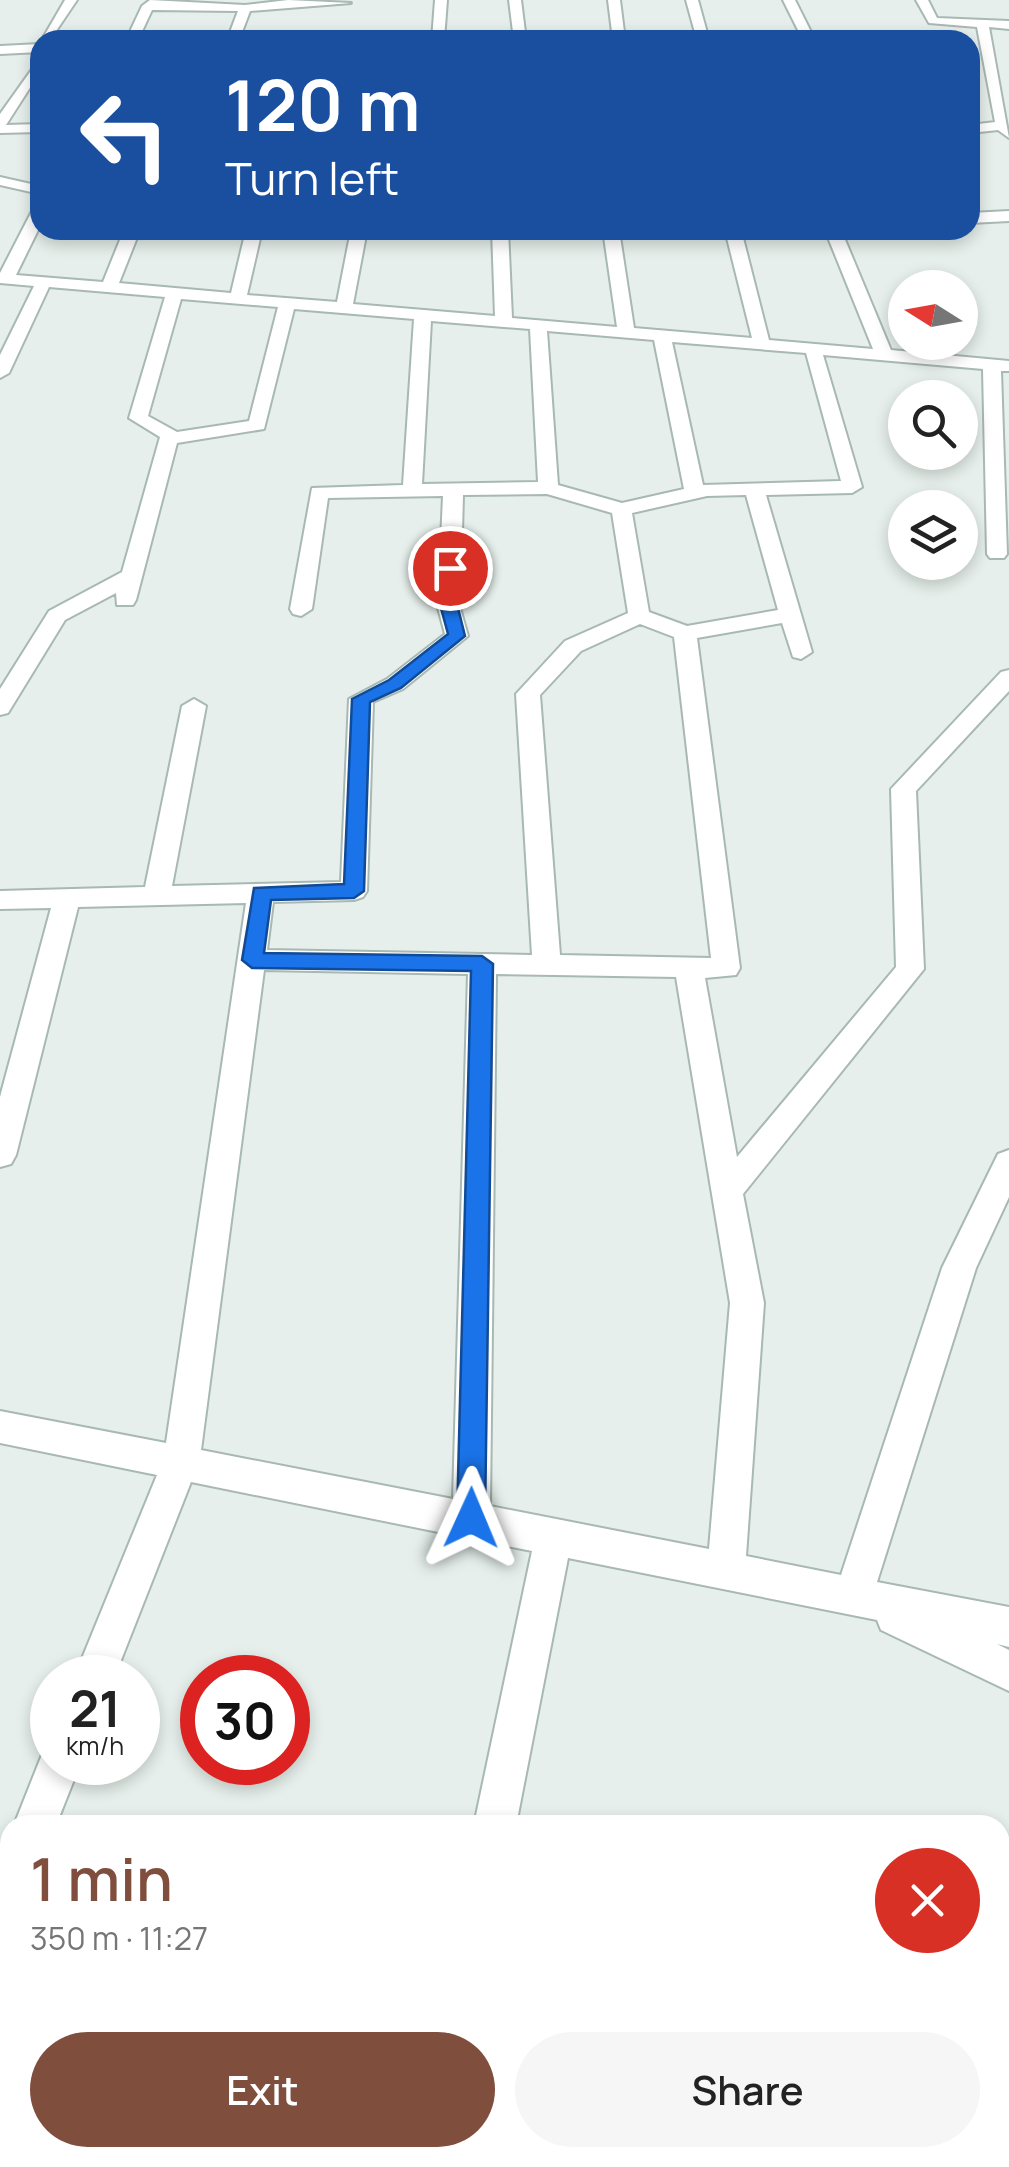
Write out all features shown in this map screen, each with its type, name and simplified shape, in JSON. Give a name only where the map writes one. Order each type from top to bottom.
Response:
[{"type":"street","points":[[51,30],[71,0]]},
{"type":"street","points":[[439,30],[441,0]]},
{"type":"street","points":[[515,0],[519,30]]},
{"type":"street","points":[[614,0],[618,30]]},
{"type":"street","points":[[692,0],[701,30]]},
{"type":"street","points":[[789,0],[804,30]]},
{"type":"street","points":[[922,0],[934,21],[1009,25]]},
{"type":"street","points":[[138,30],[153,3],[245,8],[311,1],[344,6]]},
{"type":"street","points":[[237,30],[245,8]]},
{"type":"street","points":[[980,129],[1005,130],[982,23]]},
{"type":"street","points":[[327,30],[331,26]]},
{"type":"street","points":[[0,50],[30,48]]},
{"type":"street","points":[[0,127],[30,78]]},
{"type":"street","points":[[0,127],[30,128]]},
{"type":"street","points":[[0,181],[30,188]]},
{"type":"street","points":[[980,217],[1009,216]]},
{"type":"street","points":[[30,229],[3,278],[1001,366],[997,554]]},
{"type":"street","points":[[109,287],[128,240]]},
{"type":"street","points":[[238,298],[252,240]]},
{"type":"street","points":[[344,308],[357,240]]},
{"type":"street","points":[[500,240],[504,322]]},
{"type":"street","points":[[612,240],[626,332]]},
{"type":"street","points":[[736,240],[762,344]]},
{"type":"street","points":[[837,240],[884,355]]},
{"type":"street","points":[[0,372],[44,282]]},
{"type":"street","points":[[0,708],[58,616],[128,588],[170,435],[138,418],[174,293]]},
{"type":"street","points":[[168,439],[257,425],[287,303]]},
{"type":"street","points":[[412,490],[423,315]]},
{"type":"street","points":[[538,325],[548,488]]},
{"type":"street","points":[[662,336],[694,492]]},
{"type":"street","points":[[301,609],[319,492],[548,488],[620,509],[694,492],[852,487],[813,349]]},
{"type":"street","points":[[754,489],[800,652]]},
{"type":"street","points":[[0,900],[354,891],[361,699],[395,684],[457,636],[449,608],[453,490]]},
{"type":"street","points":[[620,509],[639,616]]},
{"type":"street","points":[[547,965],[528,694],[573,646],[639,616],[685,633],[790,615]]},
{"type":"street","points":[[252,960],[726,968],[685,633]]},
{"type":"street","points":[[728,1190],[910,969],[903,789],[1009,677]]},
{"type":"street","points":[[157,896],[194,706]]},
{"type":"street","points":[[103,1655],[180,1462],[262,893]]},
{"type":"street","points":[[0,1155],[67,898]]},
{"type":"street","points":[[471,1518],[482,964]]},
{"type":"street","points":[[689,968],[747,1302],[726,1568]]},
{"type":"street","points":[[853,1596],[958,1268],[1009,1163]]},
{"type":"street","points":[[0,1427],[1009,1627]]},
{"type":"street","points":[[497,1815],[554,1534]]},
{"type":"street","points":[[853,1596],[1009,1671]]},
{"type":"street","points":[[39,1815],[51,1785]]},
{"type":"route","points":[[450,568],[449,608],[457,636],[395,684],[361,699],[354,891],[262,893],[252,960],[482,964],[471,1518]]}]
